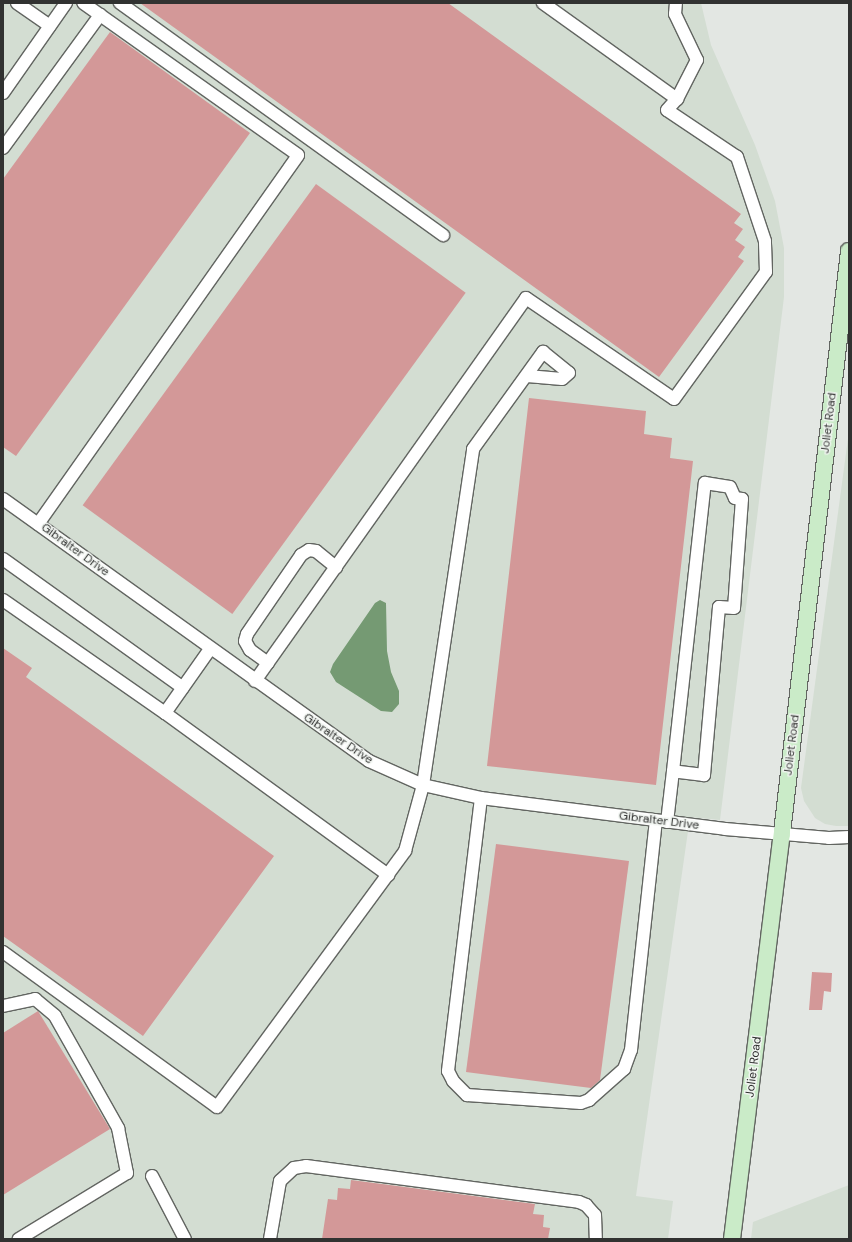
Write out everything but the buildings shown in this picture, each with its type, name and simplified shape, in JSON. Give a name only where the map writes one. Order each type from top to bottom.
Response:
[{"type":"main road","name":"Joliet Road","points":[[732,1239],[782,833],[849,251]]},
{"type":"street","points":[[17,3],[50,26]]},
{"type":"street","points":[[3,93],[66,3]]},
{"type":"street","points":[[38,524],[298,154],[83,3]]},
{"type":"street","points":[[120,3],[442,235]]},
{"type":"street","points":[[542,3],[677,99]]},
{"type":"street","points":[[255,681],[526,298],[674,399],[766,272],[765,241],[737,157],[667,110],[677,99],[696,60],[675,14],[676,3]]},
{"type":"street","points":[[3,148],[100,15]]},
{"type":"street","points":[[3,952],[217,1108],[405,852],[423,785],[473,449],[526,376]]},
{"type":"street","points":[[480,798],[448,1071],[453,1081],[467,1095],[581,1103],[606,1087],[624,1069],[631,1050],[662,821],[673,771],[705,483],[730,486],[735,498],[742,499],[734,608],[719,607],[704,775],[673,771]]},
{"type":"street","name":"Gibralter Drive","points":[[3,499],[210,650],[369,761],[423,785],[480,798],[662,821],[829,838],[849,837]]},
{"type":"street","points":[[268,663],[250,650],[245,641],[247,634],[301,555],[310,550],[316,551],[336,567]]},
{"type":"street","points":[[3,558],[183,688]]},
{"type":"street","points":[[3,600],[165,713],[388,875]]},
{"type":"street","points":[[165,713],[210,650]]},
{"type":"street","points":[[3,1006],[34,999],[55,1016],[118,1128],[127,1173],[19,1239]]},
{"type":"street","points":[[270,1239],[280,1181],[294,1168],[306,1166],[579,1202],[586,1205],[595,1214],[596,1239]]},
{"type":"street","points":[[152,1176],[185,1239]]},
{"type":"shaded area","points":[[3,3],[701,3],[711,45],[755,145],[775,201],[784,248],[784,297],[720,820],[690,817],[636,1196],[673,1201],[668,1239],[3,1239]]},
{"type":"shaded area","points":[[849,431],[849,826],[836,826],[825,824],[815,818],[804,801],[801,788]]},
{"type":"shaded area","points":[[380,600],[386,603],[387,651],[391,672],[399,691],[399,704],[392,712],[381,711],[336,682],[330,672],[333,664],[375,603]]},
{"type":"shaded area","points":[[849,1185],[849,1239],[751,1239],[753,1222]]}]
